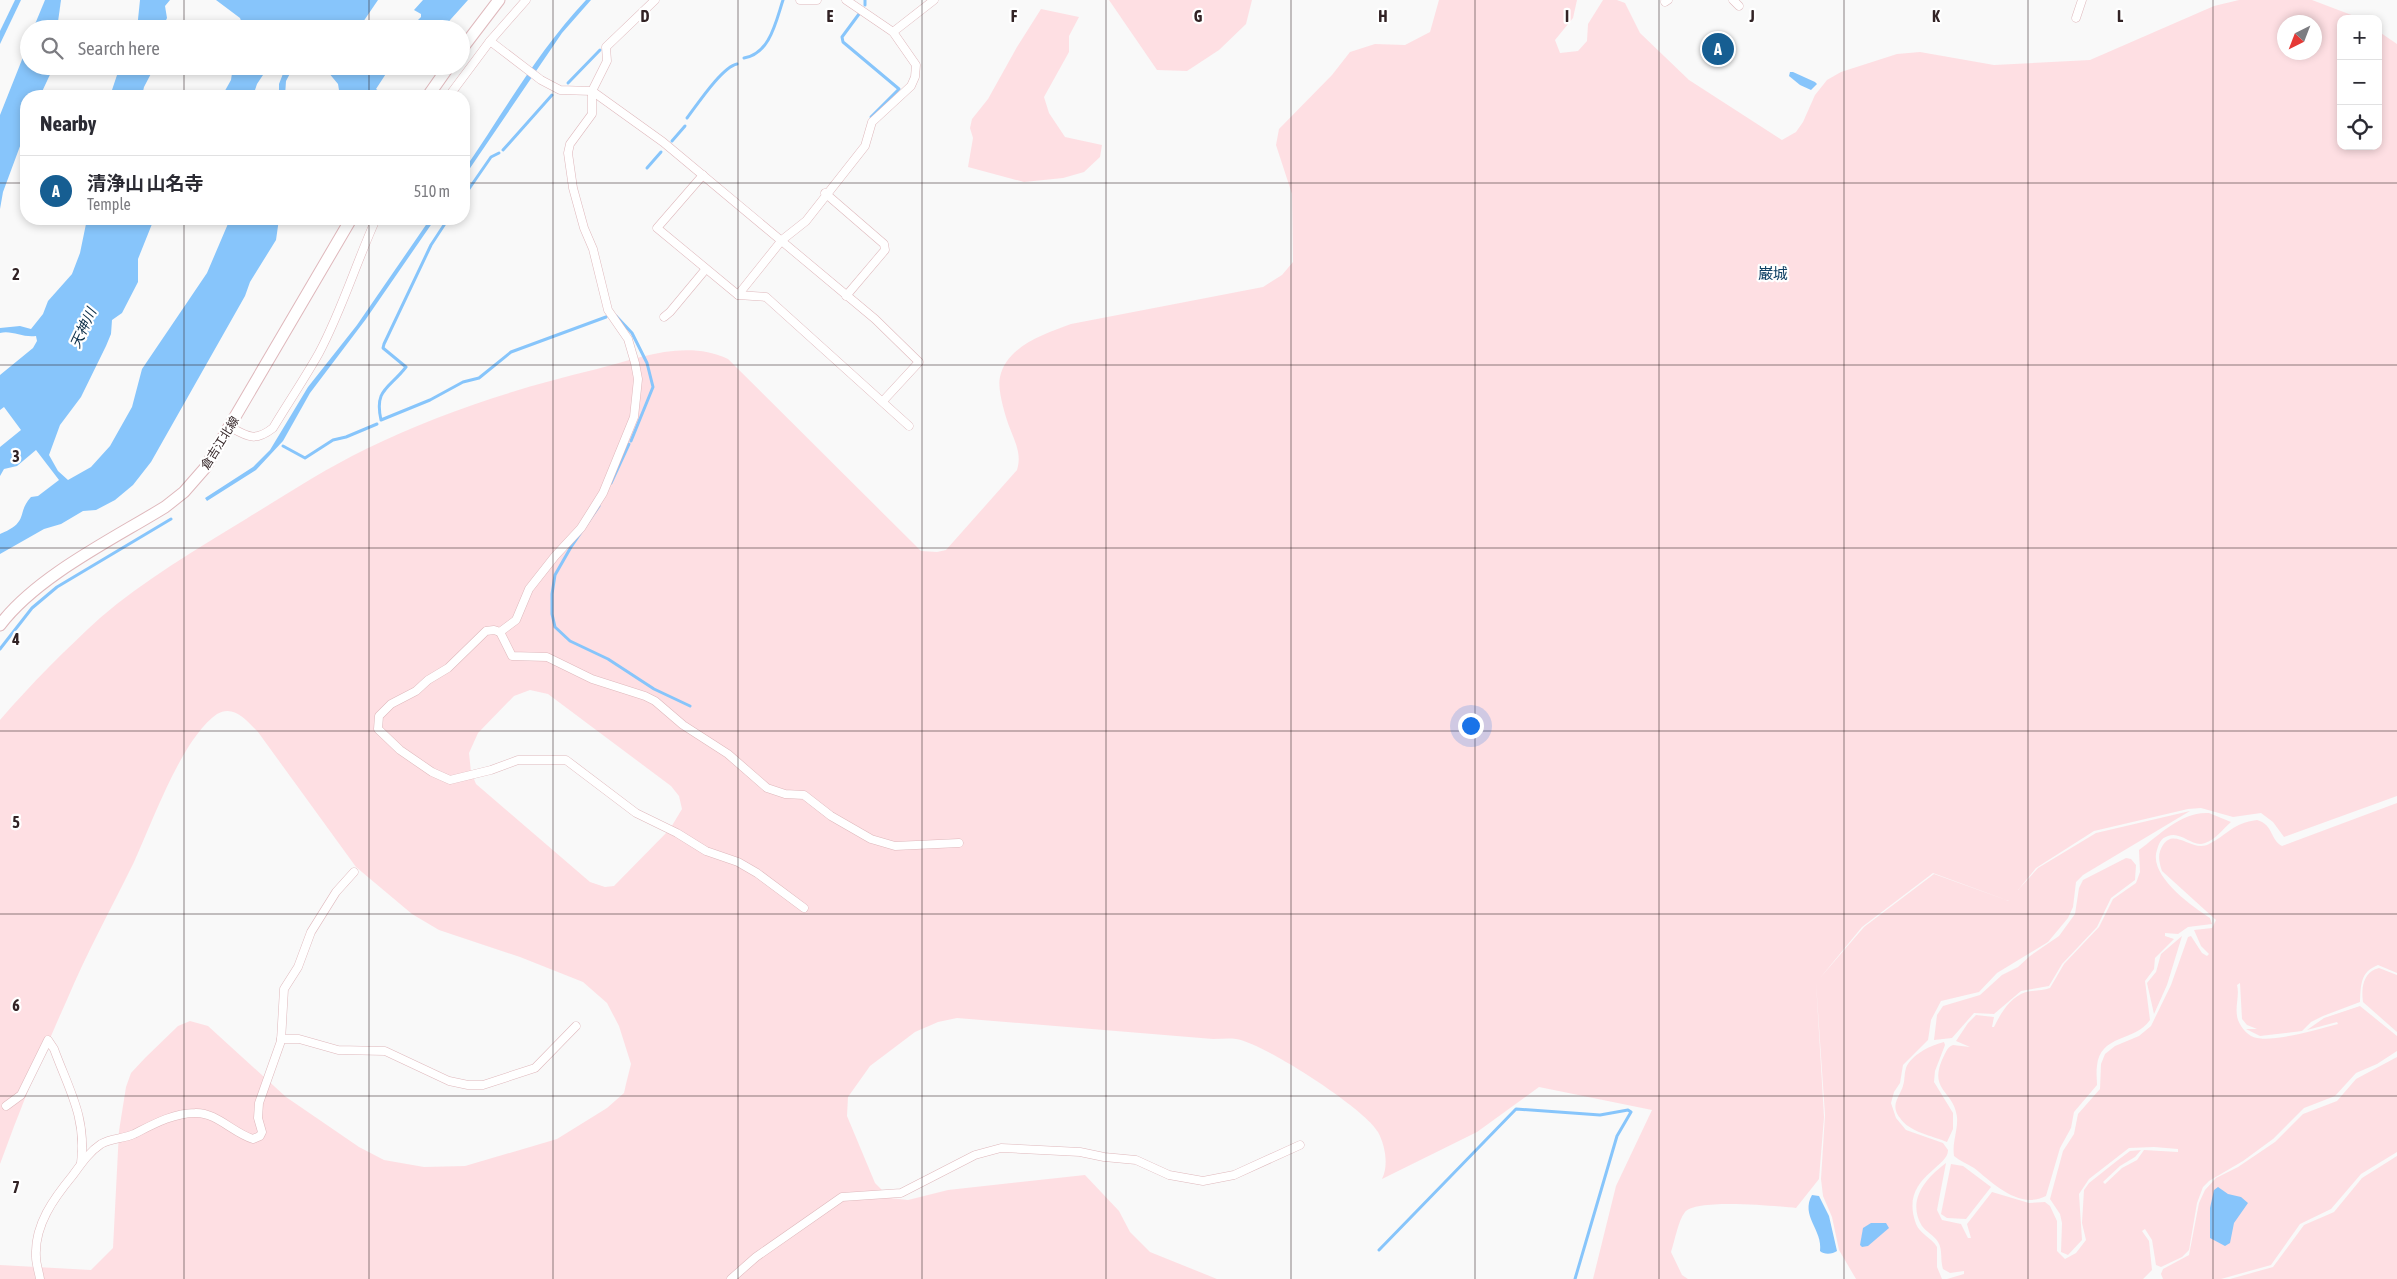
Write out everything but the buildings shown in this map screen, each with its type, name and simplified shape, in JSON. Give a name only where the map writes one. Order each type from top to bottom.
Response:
[{"type":"main road","points":[[470,38],[499,0]]},
{"type":"main road","points":[[432,90],[443,75]]},
{"type":"main road","name":"倉吉江北線","points":[[0,625],[32,590],[165,507],[184,492],[205,468],[348,225]]},
{"type":"street","points":[[470,68],[490,41],[526,0]]},
{"type":"street","points":[[500,632],[516,620],[529,589],[555,556],[581,528],[602,493],[634,417],[638,379],[635,363],[628,339],[608,310],[593,250],[572,188],[568,153],[570,144],[592,114],[592,91],[607,61],[606,47],[655,0]]},
{"type":"street","points":[[800,0],[817,0]]},
{"type":"street","points":[[738,295],[782,240],[805,222],[825,193],[865,146],[872,122],[910,86],[916,77],[916,65],[909,52],[892,32],[846,0]]},
{"type":"street","points":[[892,32],[934,0]]},
{"type":"street","points":[[1733,0],[1739,6]]},
{"type":"street","points":[[2082,0],[2077,15],[2085,18]]},
{"type":"street","points":[[490,41],[540,80],[560,90],[592,91],[662,142],[875,319],[919,362],[882,401]]},
{"type":"street","points":[[453,90],[465,75]]},
{"type":"street","points":[[702,175],[657,228],[705,270],[738,295],[766,297],[909,426]]},
{"type":"street","points":[[825,193],[884,244],[885,250],[846,296]]},
{"type":"street","points":[[230,427],[253,437],[263,436],[273,428],[319,353],[341,306],[374,225]]},
{"type":"street","points":[[664,317],[705,270]]},
{"type":"street","points":[[804,908],[757,873],[738,862],[706,851],[677,832],[636,813],[566,760],[518,760],[491,770],[450,780],[432,772],[400,750],[378,729],[379,716],[391,704],[416,690],[448,668],[486,631],[494,630],[500,632],[512,656],[548,657],[592,680],[645,696],[655,701],[683,725],[728,754],[767,788],[785,794],[804,795],[831,816],[871,838],[895,846],[959,843]]},
{"type":"street","points":[[40,1279],[36,1258],[42,1224],[55,1196],[102,1143],[125,1138],[153,1124],[196,1112],[206,1115],[246,1137],[257,1138],[262,1132],[258,1118],[258,1103],[281,1039],[284,989],[298,967],[311,932],[336,892],[354,872]]},
{"type":"street","points":[[281,1039],[299,1039],[338,1050],[386,1051],[449,1081],[468,1085],[483,1085],[535,1068],[576,1026]]},
{"type":"street","points":[[6,1106],[22,1095],[48,1040],[54,1049],[82,1126],[81,1165]]},
{"type":"street","points":[[730,1279],[756,1256],[842,1198],[901,1193],[975,1155],[1001,1148],[1080,1152],[1104,1157],[1136,1160],[1169,1175],[1202,1181],[1234,1175],[1300,1145]]},
{"type":"shaded area","points":[[1109,0],[1252,0],[1246,24],[1219,50],[1187,71],[1157,70]]},
{"type":"shaded area","points":[[1439,0],[1577,0],[1573,18],[1555,40],[1560,53],[1578,51],[1587,41],[1588,24],[1603,0],[1617,0],[1625,3],[1640,33],[1689,80],[1782,140],[1796,132],[1803,122],[1815,95],[1827,80],[1841,72],[1897,54],[1920,52],[1994,65],[2090,60],[2214,6],[2239,0],[2312,0],[2351,15],[2337,15],[2337,150],[2382,150],[2382,34],[2397,44],[2397,796],[2284,837],[2273,822],[2261,813],[2233,817],[2201,808],[2188,809],[2094,831],[2036,868],[2018,890],[2038,868],[2096,833],[2190,811],[2083,875],[2076,882],[2073,907],[2068,918],[2048,942],[1997,973],[1979,992],[1941,1001],[1931,1020],[1928,1040],[1903,1065],[1900,1083],[1894,1092],[1891,1103],[1896,1118],[1906,1130],[1943,1143],[1948,1150],[1941,1163],[1919,1185],[1914,1196],[1913,1208],[1916,1224],[1937,1247],[1937,1267],[1942,1279],[1856,1279],[1839,1250],[1832,1217],[1823,1196],[1821,1179],[1825,1115],[1816,982],[1824,1117],[1819,1179],[1796,1208],[1720,1204],[1704,1205],[1685,1212],[1671,1252],[1682,1275],[1688,1279],[1593,1279],[1616,1186],[1652,1110],[1539,1087],[1477,1132],[1382,1179],[1386,1161],[1383,1143],[1378,1132],[1370,1122],[1335,1093],[1289,1064],[1249,1043],[1236,1039],[1213,1039],[957,1018],[938,1022],[915,1032],[870,1066],[848,1097],[847,1116],[875,1183],[890,1198],[908,1200],[948,1190],[1085,1175],[1119,1211],[1130,1232],[1150,1252],[1217,1279],[0,1279],[0,1265],[91,1270],[113,1248],[119,1131],[126,1087],[131,1073],[145,1058],[178,1026],[190,1021],[208,1026],[286,1097],[359,1147],[384,1160],[424,1167],[465,1166],[557,1139],[607,1108],[624,1093],[631,1064],[619,1026],[607,1003],[583,982],[520,957],[439,930],[412,914],[356,867],[258,732],[235,712],[223,711],[204,726],[180,761],[169,782],[134,862],[90,949],[48,1042],[0,1164],[0,720],[48,668],[100,618],[153,578],[209,542],[320,474],[394,436],[508,393],[646,356],[679,350],[712,353],[728,359],[921,551],[937,552],[946,550],[1017,470],[1018,453],[1005,415],[999,382],[1004,366],[1010,357],[1018,349],[1039,337],[1071,324],[1263,287],[1282,275],[1293,262],[1292,194],[1276,145],[1279,129],[1332,75],[1350,52],[1375,44],[1405,45],[1430,32]],"holes":[[[530,690],[548,694],[671,786],[679,796],[682,809],[670,829],[614,886],[605,887],[590,882],[476,784],[471,772],[469,753],[478,733],[514,696]],[[1933,873],[2009,901],[1934,874],[1864,927],[1820,978],[1862,927]]]},
{"type":"shaded area","points":[[1041,9],[1079,17],[1069,36],[1069,52],[1044,97],[1049,113],[1065,137],[1102,145],[1100,157],[1084,172],[1063,178],[1024,182],[968,167],[973,138],[970,128],[972,119],[988,99]]},
{"type":"shaded area","points":[[2397,803],[2397,973],[2378,965],[2372,968],[2363,980],[2360,1002],[2311,1022],[2302,1031],[2260,1036],[2246,1029],[2257,1029],[2247,1025],[2242,1019],[2240,983],[2237,985],[2237,1011],[2238,1020],[2246,1032],[2251,1036],[2265,1039],[2297,1034],[2338,1024],[2337,1022],[2307,1030],[2324,1018],[2360,1006],[2397,1036],[2397,1051],[2377,1064],[2356,1073],[2335,1096],[2304,1108],[2273,1139],[2243,1161],[2209,1181],[2203,1187],[2197,1203],[2189,1250],[2182,1257],[2161,1267],[2156,1265],[2152,1240],[2145,1229],[2142,1231],[2149,1241],[2152,1270],[2143,1279],[1947,1279],[1964,1274],[1964,1271],[1950,1273],[1943,1269],[1940,1245],[1922,1226],[1916,1207],[1921,1190],[1926,1182],[1946,1163],[1937,1210],[1942,1220],[1961,1224],[1968,1238],[1971,1238],[1967,1224],[1992,1192],[2029,1203],[2045,1202],[2050,1206],[2057,1221],[2057,1251],[2065,1259],[2076,1253],[2086,1240],[2082,1223],[2084,1190],[2089,1183],[2130,1151],[2141,1150],[2103,1182],[2105,1184],[2122,1168],[2137,1160],[2144,1150],[2178,1152],[2178,1149],[2154,1147],[2129,1148],[2089,1179],[2079,1194],[2082,1240],[2068,1255],[2061,1252],[2062,1223],[2060,1214],[2050,1199],[2063,1151],[2074,1134],[2078,1114],[2100,1089],[2101,1064],[2105,1054],[2115,1046],[2139,1036],[2151,1026],[2171,985],[2188,937],[2191,936],[2202,953],[2207,956],[2209,954],[2201,946],[2194,930],[2212,928],[2216,920],[2162,871],[2159,858],[2163,845],[2168,840],[2178,839],[2203,846],[2215,841],[2242,824],[2257,820],[2266,825],[2275,840],[2282,846]]},
{"type":"shaded area","points":[[2199,813],[2209,813],[2231,822],[2216,837],[2205,843],[2196,843],[2173,835],[2162,839],[2157,850],[2156,860],[2159,869],[2173,889],[2192,906],[2210,918],[2212,924],[2188,927],[2178,934],[2165,933],[2165,936],[2174,939],[2155,958],[2154,969],[2145,981],[2150,1020],[2136,1032],[2104,1048],[2097,1068],[2097,1085],[2074,1112],[2071,1128],[2060,1148],[2046,1196],[2026,1200],[2007,1193],[1974,1168],[1954,1156],[1957,1117],[1952,1101],[1940,1085],[1938,1078],[1945,1053],[1953,1045],[1970,1047],[1956,1041],[1976,1015],[1994,1017],[1992,1027],[1994,1027],[2003,1011],[2020,994],[2050,988],[2064,964],[2099,927],[2113,899],[2136,883],[2140,872],[2139,850],[2180,820]]},
{"type":"shaded area","points":[[2126,858],[2131,859],[2136,865],[2135,880],[2111,898],[2097,927],[2062,964],[2049,986],[2021,991],[1994,1014],[1974,1013],[1952,1038],[1934,1040],[1937,1015],[1943,1006],[1980,995],[2002,975],[2018,967],[2030,956],[2059,936],[2075,914],[2079,888],[2083,880]]},
{"type":"shaded area","points":[[2182,936],[2167,985],[2154,1014],[2147,983],[2156,972],[2161,954]]},
{"type":"shaded area","points":[[2379,968],[2397,975],[2397,1032],[2363,1002],[2362,991],[2364,981],[2369,973]]},
{"type":"shaded area","points":[[1944,1042],[1945,1045],[1935,1071],[1934,1082],[1953,1113],[1953,1129],[1947,1142],[1909,1127],[1900,1118],[1896,1109],[1903,1086],[1905,1070],[1909,1063],[1922,1051]]},
{"type":"shaded area","points":[[2397,1057],[2397,1152],[2361,1174],[2331,1209],[2300,1224],[2271,1265],[2221,1279],[2163,1279],[2161,1274],[2163,1269],[2189,1255],[2199,1203],[2205,1190],[2216,1178],[2238,1167],[2275,1142],[2303,1114],[2337,1101],[2356,1079]]},
{"type":"shaded area","points":[[2397,1156],[2397,1279],[2230,1279],[2273,1267],[2304,1225],[2334,1212],[2362,1178]]},
{"type":"shaded area","points":[[1951,1164],[1963,1166],[1991,1187],[1966,1219],[1947,1218],[1941,1214]]},
{"type":"water","points":[[15,0],[21,0],[0,44],[0,31]]},
{"type":"water","points":[[45,0],[61,0],[58,20],[37,20]]},
{"type":"water","points":[[140,0],[170,0],[165,6],[166,20],[138,20]]},
{"type":"water","points":[[216,0],[378,0],[364,20],[241,20]]},
{"type":"water","points":[[423,0],[468,0],[450,20],[418,20],[421,14],[414,10]]},
{"type":"water","points":[[586,0],[591,0],[562,33],[470,168],[470,161],[522,83],[552,40]]},
{"type":"water","points":[[20,65],[20,75],[50,75],[43,90],[20,90],[20,146],[3,192],[0,209],[0,115]]},
{"type":"water","points":[[1790,72],[1817,84],[1811,90],[1800,85],[1789,76]]},
{"type":"water","points":[[117,75],[150,75],[143,90],[112,90]]},
{"type":"water","points":[[232,75],[263,75],[255,90],[225,90]]},
{"type":"water","points":[[282,75],[289,75],[286,81],[285,90],[279,90]]},
{"type":"water","points":[[330,75],[385,75],[376,89],[377,90],[339,90],[338,84]]},
{"type":"water","name":"天神川","points":[[86,225],[152,225],[138,259],[138,282],[122,313],[112,320],[111,334],[106,346],[81,397],[60,425],[49,455],[58,471],[68,480],[91,467],[110,446],[132,407],[142,369],[207,273],[227,225],[278,225],[276,240],[250,282],[245,296],[151,462],[133,485],[115,500],[96,510],[83,511],[61,524],[44,529],[0,554],[0,534],[9,530],[19,521],[31,497],[38,496],[59,480],[36,450],[17,466],[4,469],[0,476],[0,447],[21,430],[4,407],[0,410],[0,375],[33,348],[37,341],[36,336],[9,332],[0,333],[0,328],[20,326],[31,329],[43,314],[48,301],[72,274],[80,253]]},
{"type":"water","points":[[426,225],[431,225],[366,319],[310,393],[283,441],[256,470],[207,501],[205,498],[253,467],[270,450],[308,387],[357,325]]},
{"type":"water","points":[[2218,1187],[2228,1194],[2241,1197],[2248,1203],[2234,1223],[2230,1243],[2225,1246],[2210,1238],[2210,1208],[2214,1190]]},
{"type":"water","points":[[1812,1195],[1819,1196],[1829,1216],[1837,1251],[1833,1253],[1826,1254],[1820,1251],[1820,1243],[1809,1210]]},
{"type":"water","points":[[1871,1223],[1886,1223],[1889,1228],[1868,1246],[1862,1247],[1860,1245],[1863,1228]]},
{"type":"waterway","points":[[744,58],[753,55],[766,43],[771,35],[783,0]]},
{"type":"waterway","points":[[865,0],[865,5]]},
{"type":"waterway","points":[[859,14],[842,37],[843,42],[899,89],[871,117]]},
{"type":"waterway","points":[[568,83],[600,50]]},
{"type":"waterway","points":[[687,118],[717,79],[737,64]]},
{"type":"waterway","points":[[503,150],[552,95]]},
{"type":"waterway","points":[[672,141],[685,126]]},
{"type":"waterway","points":[[647,168],[661,152]]},
{"type":"waterway","points":[[470,187],[491,157],[499,153]]},
{"type":"waterway","points":[[444,225],[431,245],[384,344],[383,348],[406,367],[381,395],[379,410],[381,420],[430,400],[463,382],[479,378],[511,352],[606,317]]},
{"type":"waterway","points":[[616,316],[632,333],[647,363],[653,387],[631,441]]},
{"type":"waterway","points":[[283,446],[305,458],[333,440],[346,437],[377,424]]},
{"type":"waterway","points":[[611,483],[629,444]]},
{"type":"waterway","points":[[599,506],[571,547],[555,575],[552,594],[552,614],[555,627],[570,641],[608,659],[654,689],[690,706]]},
{"type":"waterway","points":[[0,649],[32,608],[57,587],[171,519]]},
{"type":"waterway","points":[[1379,1250],[1516,1109],[1600,1115],[1628,1110],[1631,1112],[1617,1136],[1575,1279]]},
{"type":"place","name":"清浄山 山名寺","points":[[1718,49]]},
{"type":"district","name":"巌城","points":[[1773,274]]}]
